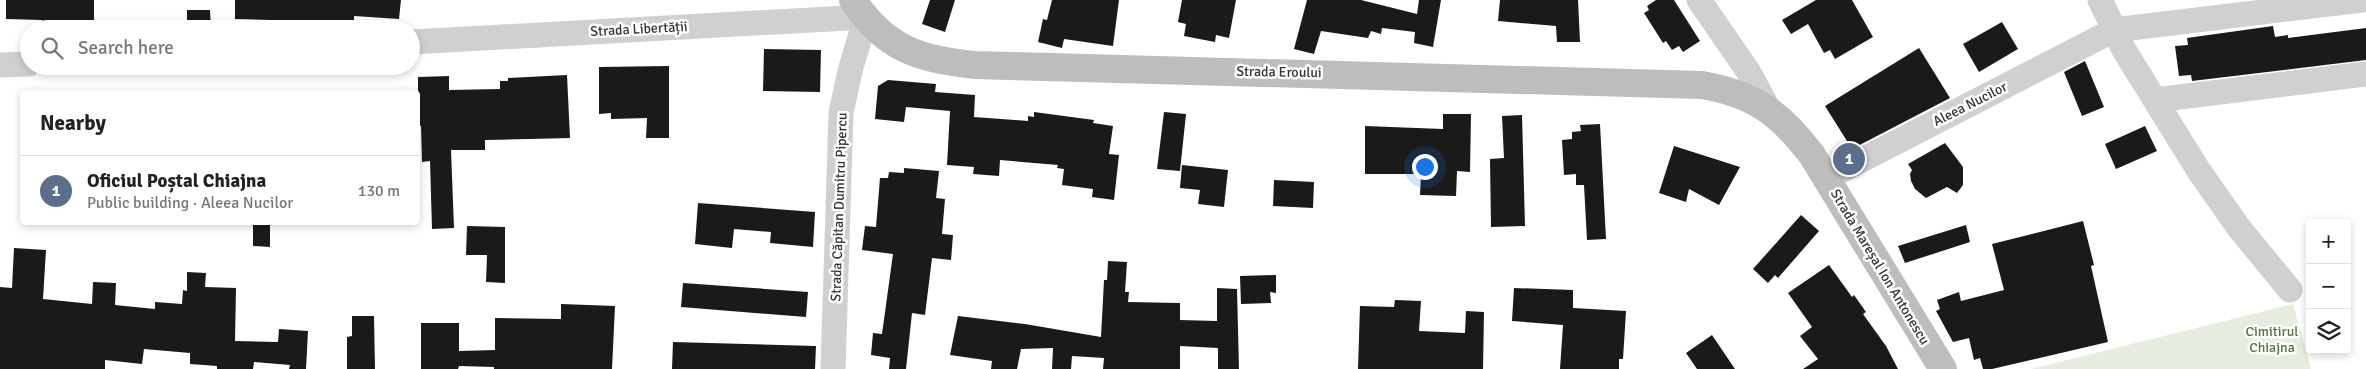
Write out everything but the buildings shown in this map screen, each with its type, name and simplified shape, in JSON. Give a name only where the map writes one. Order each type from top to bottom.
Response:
[{"type":"main road","name":"Strada Eroului","points":[[860,9],[898,45],[915,54],[938,62],[1702,85],[1728,90]]},
{"type":"main road","name":"Strada Mareșal Ion Antonescu","points":[[1728,90],[1754,100],[1768,108],[1799,138],[1826,178],[1943,369]]},
{"type":"street","points":[[1699,0],[1748,71],[1768,108]]},
{"type":"street","points":[[2100,0],[2114,30],[2199,171],[2239,228],[2290,290]]},
{"type":"street","name":"Aleea Nucilor","points":[[1826,178],[2114,30],[2362,0]]},
{"type":"street","name":"Strada Libertății","points":[[420,41],[860,9]]},
{"type":"street","name":"Strada Căpitan Dumitru Pipercu","points":[[833,369],[841,112],[860,9]]},
{"type":"street","points":[[0,65],[20,64]]},
{"type":"street","points":[[2155,100],[2366,74]]},
{"type":"green space","name":"Cimitirul Chiajna","points":[[2293,304],[2311,369],[2031,369]]},
{"type":"place","name":"Oficiul Poștal Chiajna","points":[[1849,159]]}]
